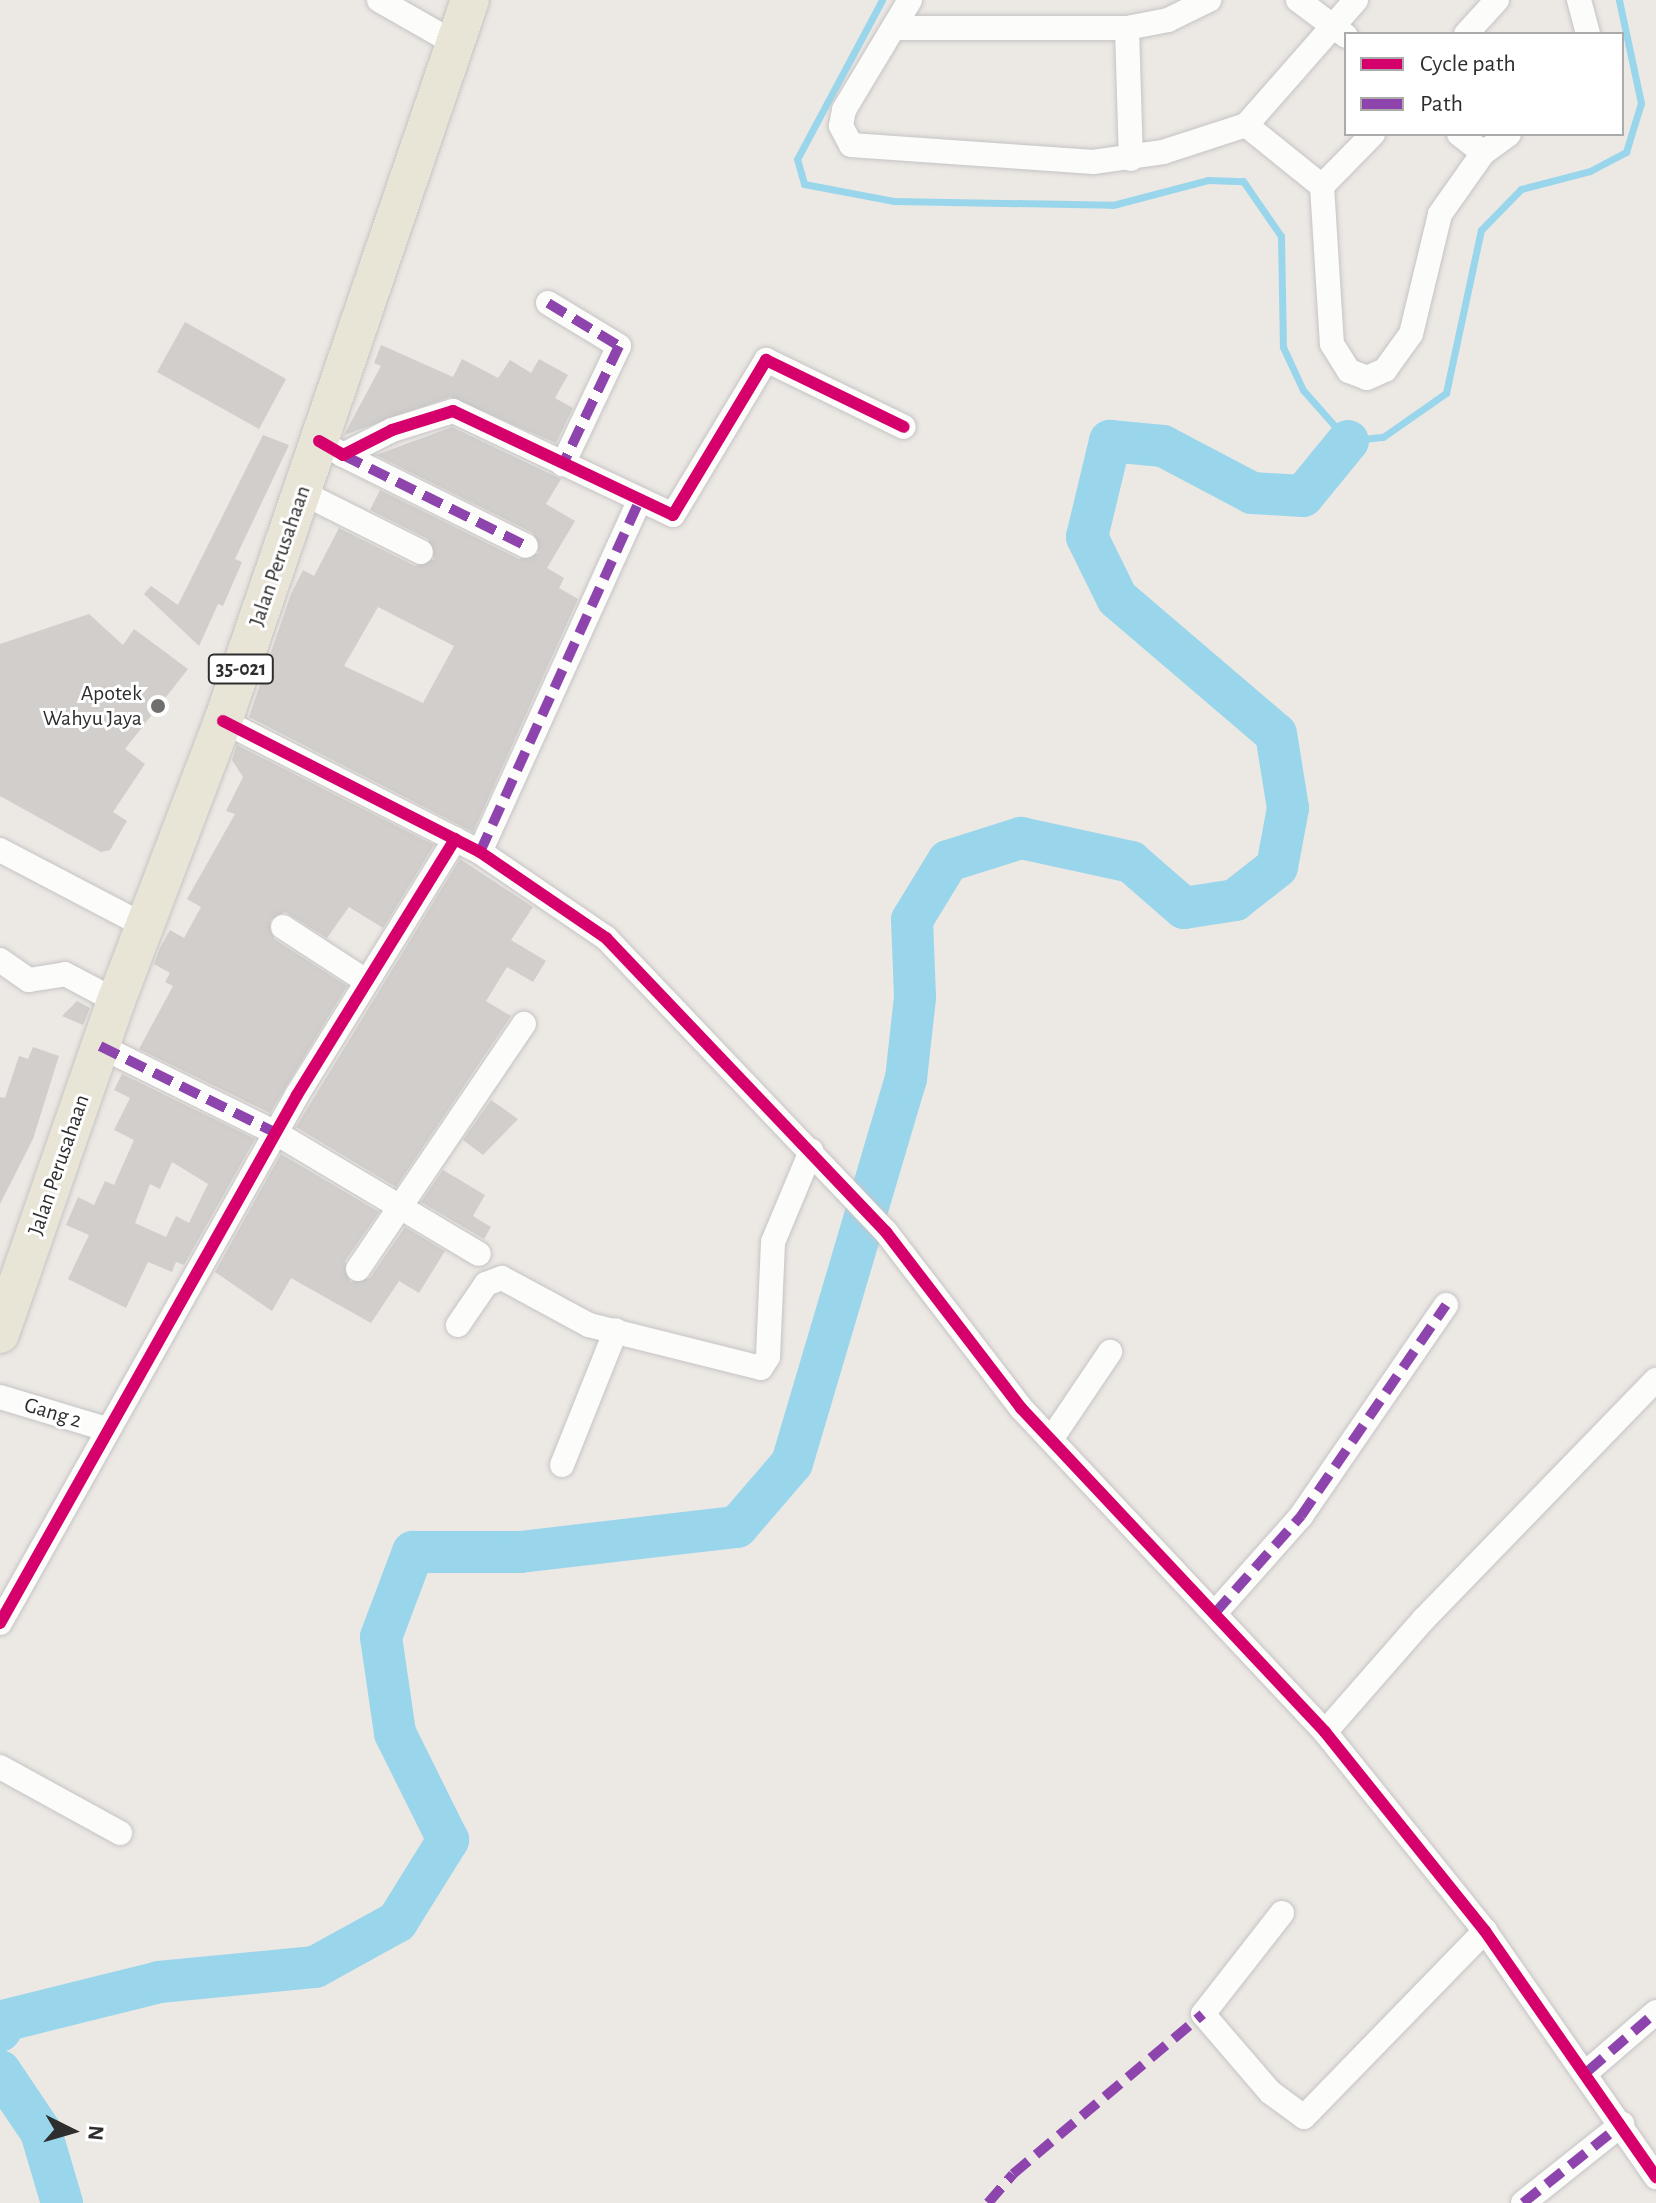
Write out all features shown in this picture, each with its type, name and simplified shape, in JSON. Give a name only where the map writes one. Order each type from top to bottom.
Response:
[{"type":"main road","name":"Jalan Perusahaan","points":[[0,1334],[116,1001],[223,721],[301,492],[331,448],[470,0]]},
{"type":"street","points":[[379,0],[456,44]]},
{"type":"street","points":[[910,0],[844,110],[841,126],[851,145],[1079,161],[1131,159],[1246,125],[1340,31],[1356,0]]},
{"type":"street","points":[[894,28],[1127,28],[1209,0]]},
{"type":"street","points":[[1298,0],[1340,31]]},
{"type":"street","points":[[1468,32],[1497,0]]},
{"type":"street","points":[[1579,0],[1587,32]]},
{"type":"street","points":[[1127,28],[1131,159]]},
{"type":"street","points":[[1246,125],[1322,186],[1332,344],[1349,371],[1367,378],[1385,370],[1411,334],[1440,214],[1483,153],[1506,136]]},
{"type":"street","points":[[1322,186],[1371,136]]},
{"type":"street","points":[[1462,136],[1483,153]]},
{"type":"street","points":[[548,303],[619,346],[563,464]]},
{"type":"street","points":[[331,448],[448,411],[639,502],[674,515],[766,360],[904,427]]},
{"type":"street","points":[[331,448],[526,546]]},
{"type":"street","points":[[301,492],[421,552]]},
{"type":"street","points":[[480,852],[639,502]]},
{"type":"street","points":[[223,721],[480,852],[597,930],[886,1232],[1052,1438],[1325,1732],[1485,1931],[1588,2071],[1656,2177]]},
{"type":"street","points":[[0,1623],[106,1429],[276,1133],[455,839]]},
{"type":"street","points":[[0,850],[145,926]]},
{"type":"street","points":[[283,927],[366,981]]},
{"type":"street","points":[[0,960],[29,980],[65,974],[116,1001]]},
{"type":"street","points":[[358,1269],[524,1024]]},
{"type":"street","points":[[100,1046],[276,1133],[479,1254]]},
{"type":"street","points":[[458,1325],[486,1284],[502,1278],[582,1323],[761,1368],[768,1357],[773,1242],[811,1151]]},
{"type":"street","points":[[1215,1613],[1301,1516],[1446,1305]]},
{"type":"street","points":[[562,1465],[616,1330]]},
{"type":"street","points":[[1052,1438],[1110,1352]]},
{"type":"street","points":[[1325,1732],[1424,1619],[1656,1380]]},
{"type":"street","name":"Gang 2","points":[[0,1397],[106,1429]]},
{"type":"street","points":[[0,1767],[120,1833]]},
{"type":"street","points":[[1282,1913],[1203,2014],[1270,2092],[1304,2117],[1485,1931]]},
{"type":"street","points":[[1588,2071],[1656,2012]]},
{"type":"street","points":[[1523,2203],[1622,2124]]},
{"type":"building","points":[[185,322],[286,379],[259,429],[157,372]]},
{"type":"building","points":[[381,345],[453,377],[462,359],[498,378],[510,360],[531,373],[539,359],[568,375],[555,398],[573,408],[556,443],[450,397],[344,435],[381,366],[374,363]]},
{"type":"building","points":[[452,427],[561,479],[546,504],[575,521],[547,568],[564,578],[559,588],[578,599],[473,832],[249,717],[291,594],[303,570],[314,576],[339,528],[415,566],[434,559],[428,539],[370,510],[380,490],[519,559],[539,553],[533,533],[376,455]],"holes":[[[378,607],[454,646],[423,703],[344,666]]]},
{"type":"building","points":[[263,435],[289,445],[235,559],[242,562],[223,606],[218,604],[199,646],[144,594],[151,586],[178,605]]},
{"type":"building","points":[[89,614],[123,645],[134,629],[188,669],[125,749],[145,764],[113,812],[127,821],[110,850],[101,852],[0,796],[0,644]]},
{"type":"building","points":[[237,745],[434,845],[383,928],[349,907],[327,938],[285,912],[270,920],[274,939],[347,986],[270,1113],[139,1049],[173,986],[165,982],[170,973],[154,964],[160,948],[170,930],[184,938],[201,907],[187,899],[235,814],[226,811],[243,777],[232,760]]},
{"type":"building","points":[[460,859],[533,907],[511,940],[546,961],[533,982],[507,967],[486,1001],[511,1016],[396,1187],[296,1127]]},
{"type":"building","points":[[77,1001],[90,1008],[83,1025],[62,1016]]},
{"type":"building","points":[[33,1047],[59,1056],[33,1139],[0,1204],[0,1097],[5,1098],[19,1056],[28,1059]]},
{"type":"building","points":[[122,1074],[255,1139],[184,1265],[176,1262],[172,1272],[148,1262],[126,1308],[68,1279],[89,1235],[66,1225],[78,1197],[94,1205],[105,1181],[114,1185],[134,1140],[114,1130],[130,1098],[114,1090]],"holes":[[[172,1162],[208,1184],[189,1223],[176,1216],[166,1237],[135,1223],[150,1184],[160,1189]]]},
{"type":"building","points":[[491,1100],[518,1119],[483,1155],[463,1140]]},
{"type":"building","points":[[281,1154],[379,1212],[345,1261],[350,1282],[370,1278],[405,1227],[445,1251],[419,1293],[399,1281],[371,1323],[291,1278],[272,1311],[215,1272]]},
{"type":"building","points":[[443,1170],[485,1195],[473,1216],[491,1227],[484,1239],[421,1202]]},
{"type":"waterway","points":[[882,0],[797,159],[804,184],[894,201],[1113,205],[1208,180],[1243,181],[1281,236],[1283,347],[1303,390],[1348,441],[1383,437],[1446,393],[1481,230],[1521,189],[1590,171],[1626,152],[1641,103],[1619,0]]},
{"type":"waterway","points":[[0,2031],[3,2021],[159,1982],[315,1967],[397,1922],[448,1840],[395,1733],[381,1637],[413,1552],[520,1552],[737,1527],[792,1463],[906,1079],[915,997],[912,920],[948,861],[1021,838],[1131,862],[1184,908],[1235,900],[1277,867],[1288,808],[1276,734],[1117,598],[1087,537],[1110,441],[1163,446],[1252,493],[1303,496],[1348,441]]},
{"type":"waterway","points":[[0,2071],[41,2132],[62,2203]]},
{"type":"marked path","points":[[548,303],[619,346],[563,464]]},
{"type":"marked path","points":[[343,455],[526,546]]},
{"type":"marked path","points":[[480,852],[639,502]]},
{"type":"marked path","points":[[100,1046],[276,1133]]},
{"type":"marked path","points":[[1215,1613],[1301,1516],[1446,1305]]},
{"type":"marked path","points":[[1588,2071],[1656,2012]]},
{"type":"marked path","points":[[988,2203],[1013,2174],[1203,2014]]},
{"type":"marked path","points":[[1523,2203],[1622,2124]]},
{"type":"cycle path","points":[[319,441],[343,455],[392,430],[453,411],[673,515],[766,360],[904,427]]},
{"type":"cycle path","points":[[223,721],[480,852],[606,938],[886,1232],[1021,1408],[1325,1732],[1485,1931],[1656,2177]]},
{"type":"cycle path","points":[[0,1623],[297,1095],[455,839]]},
{"type":"place","name":"Apotek Wahyu Jaya","points":[[158,706]]}]
